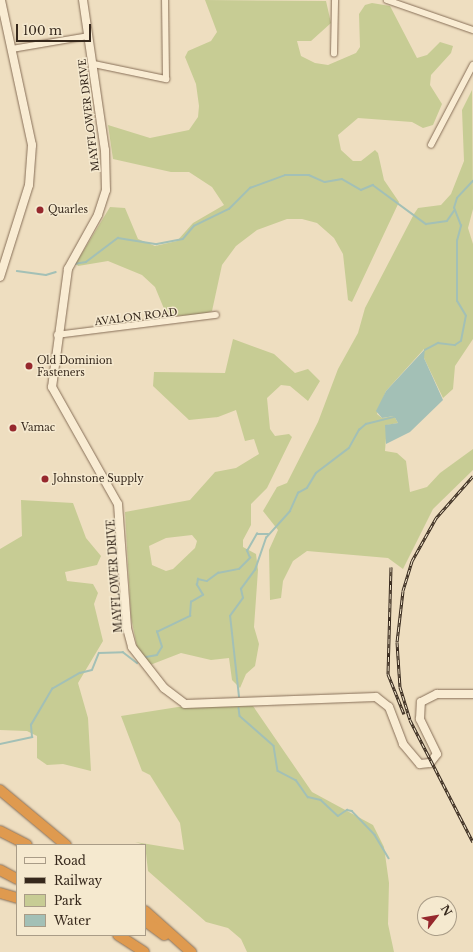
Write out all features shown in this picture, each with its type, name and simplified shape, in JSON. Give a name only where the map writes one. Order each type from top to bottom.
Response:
[{"type":"highway","points":[[0,790],[65,844]]},
{"type":"highway","points":[[0,831],[25,844]]},
{"type":"highway","points":[[0,870],[16,878]]},
{"type":"highway","points":[[0,892],[16,898]]},
{"type":"highway","points":[[146,912],[191,952]]},
{"type":"highway","points":[[146,922],[186,952]]},
{"type":"highway","points":[[120,936],[144,952]]},
{"type":"street","points":[[0,277],[29,185],[32,163],[30,125],[1,0]]},
{"type":"street","name":"MAYFLOWER DRIVE","points":[[83,0],[94,64],[105,150],[106,190],[98,215],[71,259],[57,335],[52,376],[54,394],[111,490],[121,515],[128,637],[142,662],[175,698],[193,706],[376,697],[388,707],[409,754],[423,764],[432,762],[437,754],[420,719],[421,702],[436,694],[473,694]]},
{"type":"street","points":[[94,64],[166,80],[165,0]]},
{"type":"street","points":[[334,54],[335,0]]},
{"type":"street","points":[[387,0],[473,30]]},
{"type":"street","points":[[12,49],[89,36]]},
{"type":"street","points":[[431,144],[473,66]]},
{"type":"street","name":"AVALON ROAD","points":[[57,335],[216,315]]},
{"type":"green space","points":[[205,0],[326,1],[331,23],[311,41],[297,41],[301,56],[315,63],[328,65],[356,53],[360,47],[359,14],[365,5],[372,3],[390,6],[417,58],[427,55],[440,42],[453,46],[451,53],[431,75],[430,85],[442,104],[433,125],[423,128],[412,122],[358,118],[338,135],[341,150],[353,161],[361,161],[375,150],[378,153],[384,180],[399,202],[352,302],[348,300],[343,254],[334,238],[317,223],[302,219],[287,219],[257,230],[236,246],[222,265],[212,311],[201,315],[167,316],[155,287],[142,275],[108,261],[78,266],[76,263],[110,207],[125,208],[138,239],[155,246],[177,241],[193,223],[224,205],[212,187],[189,172],[171,172],[113,159],[108,125],[150,138],[189,130],[198,117],[199,106],[196,84],[185,57],[188,51],[211,41],[217,32]]},
{"type":"green space","points":[[472,90],[473,209],[468,228],[473,244],[473,339],[455,366],[453,389],[443,398],[424,358],[424,349],[386,391],[377,414],[382,418],[394,416],[398,423],[387,425],[385,451],[397,453],[406,461],[410,492],[427,487],[440,473],[473,449],[473,470],[433,509],[403,569],[388,558],[307,551],[293,561],[283,581],[281,598],[270,600],[269,550],[278,530],[263,511],[277,487],[287,483],[318,422],[338,369],[358,333],[365,308],[414,214],[418,208],[441,205],[451,194],[464,161],[462,110]]},
{"type":"green space","points":[[233,339],[274,354],[295,373],[308,369],[320,381],[308,401],[290,386],[281,385],[267,398],[270,429],[275,436],[289,434],[292,437],[267,488],[251,504],[251,525],[243,540],[243,547],[256,554],[258,570],[254,627],[259,644],[255,666],[246,674],[240,688],[232,680],[229,658],[211,660],[181,653],[150,665],[137,647],[131,617],[125,512],[190,500],[215,472],[236,468],[259,454],[254,439],[245,441],[236,410],[218,417],[189,420],[153,386],[154,372],[225,373]],"holes":[[[192,535],[197,541],[195,548],[173,569],[166,571],[152,565],[149,546],[166,538]]]},
{"type":"green space","points":[[21,500],[73,503],[86,538],[101,556],[97,565],[65,572],[67,581],[93,584],[98,593],[94,604],[103,641],[78,683],[88,718],[91,771],[63,764],[47,765],[37,758],[37,736],[27,731],[0,730],[0,549],[22,536]]},
{"type":"green space","points":[[253,706],[312,792],[373,825],[384,847],[389,883],[388,924],[394,952],[247,952],[241,939],[228,928],[206,922],[148,871],[146,844],[135,842],[184,850],[180,823],[150,775],[142,771],[121,716],[178,707]]},
{"type":"water","points":[[425,349],[424,358],[443,400],[410,432],[386,444],[385,425],[398,423],[394,416],[382,418],[376,411],[386,391]]},
{"type":"waterway","points":[[74,264],[86,262],[118,238],[157,244],[183,239],[194,226],[229,209],[250,188],[285,175],[309,175],[325,182],[342,179],[361,190],[373,185],[426,224],[447,221],[454,211]]},
{"type":"waterway","points":[[425,350],[438,343],[455,345],[461,341],[466,316],[457,301],[457,241],[461,226],[454,208],[457,198],[473,181]]},
{"type":"waterway","points":[[17,271],[46,275],[56,272]]},
{"type":"waterway","points":[[239,697],[230,616],[243,598],[241,589],[255,570],[266,538],[290,511],[298,493],[307,488],[316,473],[349,448],[359,430],[366,424],[394,417]]},
{"type":"waterway","points":[[146,657],[157,655],[162,647],[157,632],[190,616],[191,602],[203,595],[197,585],[198,579],[207,581],[218,573],[239,569],[250,558],[247,551],[257,534],[268,534]]},
{"type":"waterway","points":[[0,744],[32,737],[31,725],[52,689],[80,673],[92,670],[99,653],[123,652],[137,663]]},
{"type":"waterway","points":[[239,708],[240,716],[274,746],[278,771],[296,780],[308,797],[321,800],[338,816],[347,810],[352,811],[375,835],[389,858]]},
{"type":"railway","points":[[473,476],[436,518],[412,561],[403,591],[397,642],[400,687],[410,720],[473,842]]},
{"type":"railway","points":[[391,567],[388,674],[404,714]]},
{"type":"place","name":"Quarles","points":[[40,210]]},
{"type":"place","name":"Old Dominion Fasteners","points":[[29,366]]},
{"type":"place","name":"Vamac","points":[[13,428]]},
{"type":"place","name":"Johnstone Supply","points":[[45,479]]}]
